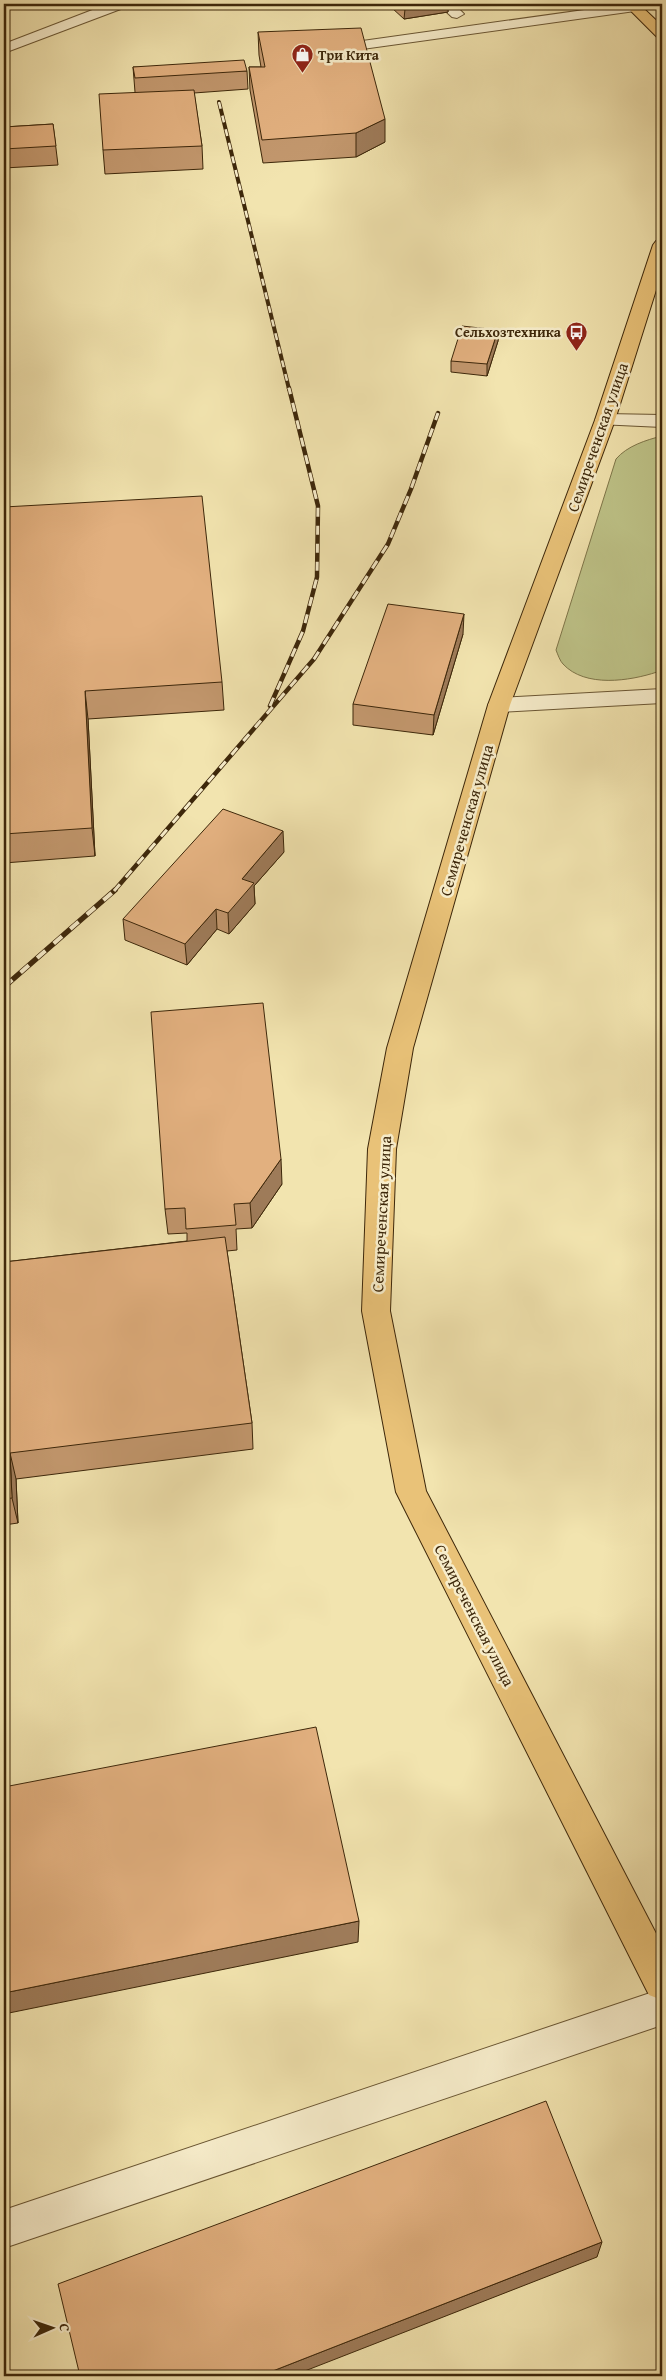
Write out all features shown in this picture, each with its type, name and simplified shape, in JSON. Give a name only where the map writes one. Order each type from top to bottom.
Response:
[{"type":"main road","points":[[633,5],[662,34]]},
{"type":"main road","name":"Семиреченская улица","points":[[662,245],[605,420],[499,705],[400,1048],[382,1149],[376,1311],[411,1492],[662,1982]]},
{"type":"street","points":[[4,49],[121,4]]},
{"type":"street","points":[[445,4],[457,14]]},
{"type":"street","points":[[348,47],[633,5]]},
{"type":"street","points":[[605,420],[662,421]]},
{"type":"street","points":[[499,705],[662,696]]},
{"type":"street","points":[[4,2229],[662,2007]]},
{"type":"green space","points":[[662,436],[662,637],[659,640],[657,672],[621,680],[583,677],[572,672],[563,664],[556,650],[616,459],[631,447]]},
{"type":"building","points":[[398,4],[436,4],[405,9]]},
{"type":"building","points":[[361,28],[385,119],[356,133],[262,140],[249,67],[265,67],[258,32]]},
{"type":"building","points":[[244,60],[247,71],[135,78],[133,67]]},
{"type":"building","points":[[194,90],[202,146],[103,150],[99,94]]},
{"type":"building","points":[[53,124],[56,146],[4,149],[4,127]]},
{"type":"building","points":[[462,326],[498,330],[487,364],[451,361]]},
{"type":"building","points":[[202,496],[222,682],[85,691],[92,828],[4,834],[4,507]]},
{"type":"building","points":[[388,604],[464,614],[434,715],[353,704]]},
{"type":"building","points":[[223,809],[283,831],[242,879],[254,883],[228,913],[216,909],[185,944],[123,919]]},
{"type":"building","points":[[263,1003],[281,1159],[250,1203],[234,1204],[236,1225],[186,1229],[185,1208],[165,1209],[151,1012]]},
{"type":"building","points":[[225,1237],[252,1423],[10,1453],[12,1498],[4,1499],[4,1262]]},
{"type":"building","points":[[316,1727],[359,1921],[4,1993],[4,1787]]},
{"type":"building","points":[[546,2101],[602,2242],[260,2376],[80,2376],[58,2284]]},
{"type":"railway","points":[[219,102],[289,389]]},
{"type":"railway","points":[[270,706],[303,631],[317,577],[318,506],[289,388]]},
{"type":"railway","points":[[114,890],[314,659],[388,544],[411,489],[438,413]]},
{"type":"railway","points":[[4,987],[114,890]]},
{"type":"place","name":"Три Кита","points":[[302,74]]},
{"type":"place","name":"Сельхозтехника","points":[[577,351]]}]
